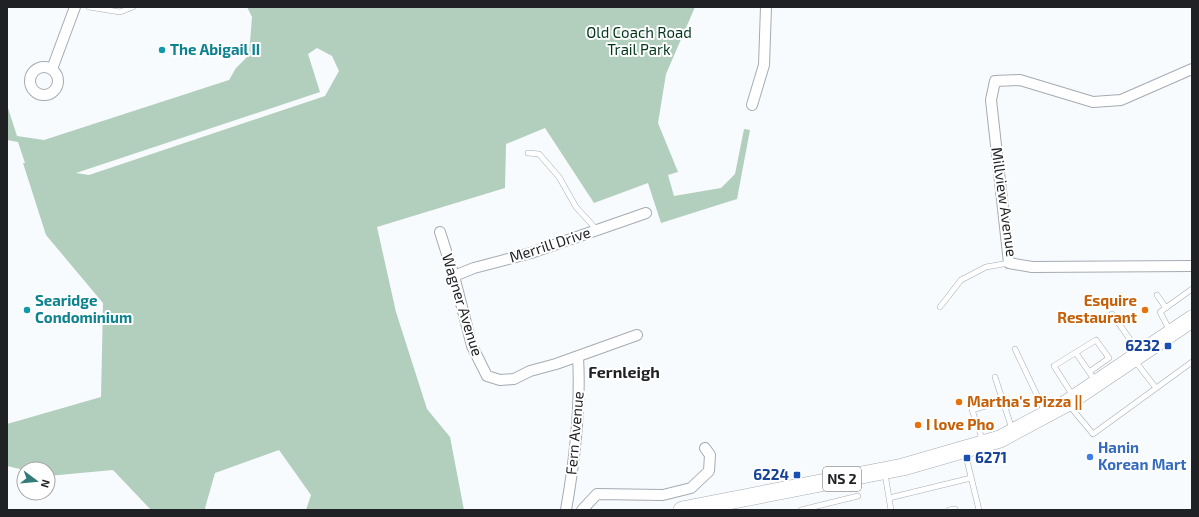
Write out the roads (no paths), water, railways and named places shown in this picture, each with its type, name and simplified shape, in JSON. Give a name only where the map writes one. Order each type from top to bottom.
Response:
[{"type":"main road","name":"NS 2","points":[[682,510],[722,506],[903,467],[1000,439],[1071,401],[1093,378],[1137,357],[1192,319]]},
{"type":"street","points":[[52,69],[75,7]]},
{"type":"street","points":[[752,105],[764,65],[766,7]]},
{"type":"street","name":"Millview Avenue","points":[[1192,69],[1121,100],[1093,102],[1020,80],[995,81],[991,100],[1010,262],[1032,267],[1192,266]]},
{"type":"street","name":"Merrill Drive","points":[[454,276],[474,268],[531,253],[646,213]]},
{"type":"street","name":"Wagner Avenue","points":[[440,232],[454,276],[472,346],[487,376],[500,380],[514,379],[530,371],[578,356]]},
{"type":"street","points":[[578,356],[637,335]]},
{"type":"street","name":"Fern Avenue","points":[[566,510],[575,456],[580,387],[578,356]]},
{"type":"street","points":[[582,510],[597,494],[663,495],[691,488],[709,471],[710,455],[705,448]]},
{"type":"lane","points":[[89,7],[120,12],[134,7]]},
{"type":"lane","points":[[528,153],[538,154],[559,177],[576,207],[597,230]]},
{"type":"lane","points":[[940,307],[961,280],[986,267],[1010,262]]},
{"type":"lane","points":[[1171,334],[1160,312],[1192,289]]},
{"type":"lane","points":[[1157,295],[1166,308]]},
{"type":"lane","points":[[1112,314],[1156,388]]},
{"type":"lane","points":[[1076,353],[1093,378],[1109,358],[1096,340],[1054,366],[1071,401],[1093,434],[1192,362]]},
{"type":"lane","points":[[1015,349],[1046,414]]},
{"type":"lane","points":[[995,377],[1013,432]]},
{"type":"lane","points":[[984,444],[972,410],[1003,401]]},
{"type":"lane","points":[[964,450],[979,510]]},
{"type":"lane","points":[[884,471],[891,510]]},
{"type":"lane","points":[[889,498],[971,478]]},
{"type":"lane","points":[[801,510],[858,496]]},
{"type":"place","name":"The Abigail II","points":[[162,50]]},
{"type":"place","name":"Searidge Condominium","points":[[27,310]]},
{"type":"place","name":"Esquire Restaurant","points":[[1145,310]]},
{"type":"place","name":"6232","points":[[1168,346]]},
{"type":"place","name":"Martha's Pizza ||","points":[[959,402]]},
{"type":"place","name":"I love Pho","points":[[918,425]]},
{"type":"place","name":"Hanin Korean Mart","points":[[1090,457]]},
{"type":"place","name":"6271","points":[[967,458]]},
{"type":"place","name":"6224","points":[[797,475]]},
{"type":"district","name":"Fernleigh","points":[[624,372]]},
{"type":"park label","name":"Old Coach Road Trail Park","points":[[639,42]]}]
